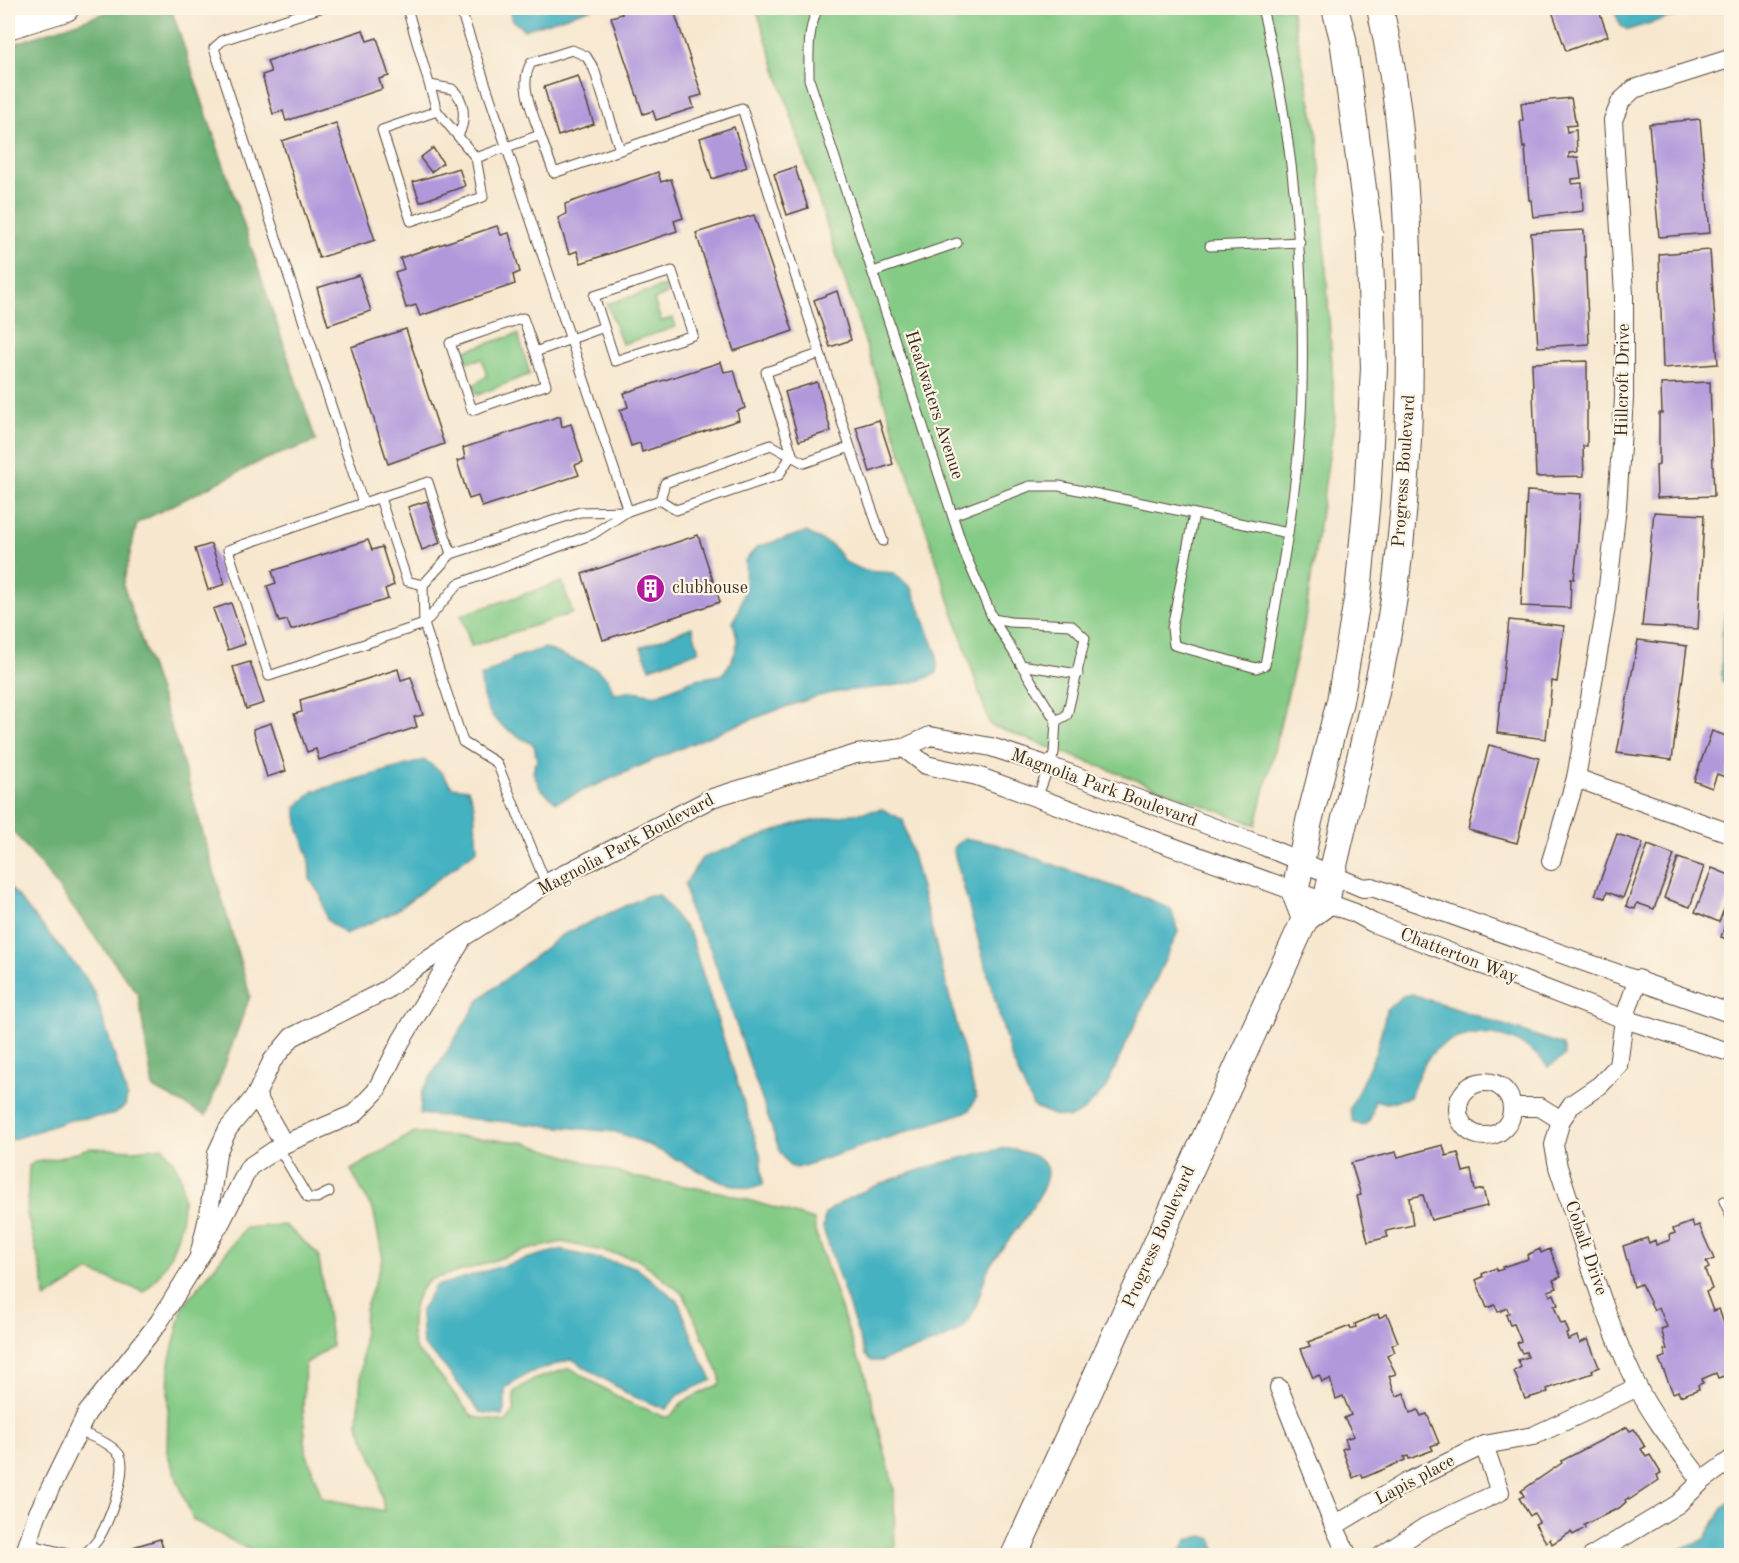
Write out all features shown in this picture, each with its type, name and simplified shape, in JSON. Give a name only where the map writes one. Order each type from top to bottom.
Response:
[{"type":"main road","points":[[8,26],[66,8]]},
{"type":"main road","name":"Progress Boulevard","points":[[1295,893],[1309,821],[1341,701],[1358,594],[1367,498],[1374,368],[1369,233],[1343,39],[1335,8]]},
{"type":"main road","name":"Progress Boulevard","points":[[1014,1556],[1305,919],[1326,903],[1374,702],[1394,598],[1405,496],[1411,363],[1408,215],[1399,113],[1380,8]]},
{"type":"main road","points":[[1295,893],[1305,919]]},
{"type":"street","name":"Hillcroft Drive","points":[[1551,861],[1576,778],[1605,613],[1617,507],[1624,409],[1624,294],[1613,120],[1621,101],[1634,89],[1731,58]]},
{"type":"street","name":"Magnolia Park Boulevard","points":[[200,1256],[217,1153],[228,1129],[256,1095],[272,1061],[292,1037],[386,990],[415,968],[546,884],[712,798],[856,754],[904,747],[930,736],[991,747],[1049,766],[1301,861],[1331,875]]},
{"type":"street","name":"Magnolia Park Boulevard","points":[[904,747],[926,765],[977,776],[1295,893]]},
{"type":"street","points":[[1576,778],[1731,834]]},
{"type":"street","name":"Chatterton Way","points":[[1331,875],[1363,888],[1372,887],[1638,979],[1731,1014]]},
{"type":"street","name":"Chatterton Way","points":[[1295,893],[1624,1019],[1731,1053]]},
{"type":"street","name":"Magnolia Park Boulevard","points":[[26,1550],[37,1515],[87,1413],[159,1322],[221,1222],[249,1167],[281,1145],[354,1114],[376,1091],[401,1041],[463,939]]},
{"type":"street","points":[[1624,1019],[1638,979]]},
{"type":"street","name":"Cobalt Drive","points":[[1624,1019],[1618,1066],[1600,1085],[1572,1104],[1561,1120],[1554,1145],[1558,1167],[1614,1329],[1638,1387],[1665,1431],[1702,1481]]},
{"type":"street","points":[[256,1095],[281,1145]]},
{"type":"street","points":[[1512,1107],[1540,1107],[1561,1120]]},
{"type":"street","name":"Lapis place","points":[[1334,1526],[1407,1482],[1484,1445],[1533,1437],[1638,1387]]},
{"type":"street","points":[[1279,1388],[1348,1556]]},
{"type":"street","points":[[1381,1556],[1425,1527],[1500,1492],[1484,1445]]},
{"type":"street","points":[[1592,1556],[1678,1504],[1702,1481],[1731,1459]]},
{"type":"lane","points":[[320,8],[223,40],[214,48],[363,503]]},
{"type":"lane","points":[[407,8],[437,111],[476,158],[483,197],[411,221],[382,130],[437,111]]},
{"type":"lane","points":[[460,8],[628,511]]},
{"type":"lane","name":"Headwaters Avenue","points":[[818,8],[811,22],[809,79],[965,554],[993,619],[1056,721]]},
{"type":"lane","points":[[1194,514],[1172,628],[1174,645],[1256,668],[1265,665],[1288,533],[1302,392],[1300,242],[1289,135],[1262,8]]},
{"type":"lane","points":[[620,150],[594,69],[586,56],[572,50],[531,63],[525,73],[525,86],[554,173],[742,108],[819,354],[882,541]]},
{"type":"lane","points":[[430,85],[452,89],[460,98],[464,113],[462,128],[458,136]]},
{"type":"lane","points":[[476,158],[540,135]]},
{"type":"lane","points":[[1210,246],[1300,242]]},
{"type":"lane","points":[[873,272],[957,243]]},
{"type":"lane","points":[[672,271],[693,335],[615,361],[604,327],[594,296],[672,271]]},
{"type":"lane","points":[[524,318],[535,352],[546,385],[472,410],[450,343],[524,318]]},
{"type":"lane","points":[[535,352],[604,327]]},
{"type":"lane","points":[[660,500],[676,510],[779,475],[792,454],[766,372],[819,354]]},
{"type":"lane","points":[[660,500],[665,483],[771,445],[792,454],[804,463],[850,447]]},
{"type":"lane","points":[[452,554],[429,482],[228,550],[269,676],[424,624],[458,584],[593,534],[628,511],[660,500]]},
{"type":"lane","points":[[953,515],[1030,486],[1059,486],[1288,533]]},
{"type":"lane","points":[[380,498],[407,581],[423,585]]},
{"type":"lane","points":[[546,884],[497,763],[463,742],[424,624],[423,585],[452,554],[580,512],[628,511]]},
{"type":"lane","points":[[993,619],[1071,625],[1085,638],[1067,715],[1056,721],[1054,753],[1037,798]]},
{"type":"lane","points":[[1021,665],[1078,674]]},
{"type":"lane","points":[[281,1145],[308,1198],[317,1198],[329,1192]]},
{"type":"lane","points":[[1724,1201],[1731,1219]]},
{"type":"lane","points":[[26,1550],[77,1556],[87,1552],[98,1540],[123,1471],[120,1456],[104,1442],[78,1431]]},
{"type":"green space","points":[[119,8],[171,8],[316,441],[261,461],[137,523],[123,585],[181,757],[250,996],[206,1116],[153,1088],[138,994],[45,870],[8,825],[8,46]]},
{"type":"green space","points":[[756,8],[1291,8],[1318,137],[1335,416],[1304,626],[1256,825],[990,725]]},
{"type":"green space","points":[[665,286],[667,294],[654,300],[661,321],[673,318],[676,327],[622,344],[607,304]]},
{"type":"green space","points":[[518,334],[530,374],[477,395],[472,386],[487,376],[482,359],[467,362],[464,351]]},
{"type":"green space","points":[[562,582],[573,613],[471,646],[461,615]]},
{"type":"green space","points":[[413,1133],[523,1142],[633,1177],[725,1193],[814,1220],[815,1231],[857,1357],[863,1366],[894,1488],[895,1555],[259,1555],[193,1520],[167,1453],[169,1363],[183,1307],[245,1228],[285,1225],[318,1254],[332,1346],[305,1364],[303,1407],[306,1452],[322,1498],[384,1511],[378,1471],[358,1423],[365,1310],[383,1259],[374,1213],[351,1170]],"holes":[[[562,1242],[638,1259],[684,1295],[720,1376],[720,1384],[684,1401],[671,1416],[665,1417],[625,1401],[570,1368],[532,1380],[514,1392],[514,1411],[506,1422],[473,1417],[439,1374],[416,1351],[412,1333],[413,1312],[420,1292],[432,1279],[518,1252]]]},
{"type":"green space","points":[[163,1147],[180,1175],[183,1210],[176,1241],[163,1269],[154,1281],[144,1292],[89,1271],[45,1299],[44,1282],[27,1214],[29,1166],[35,1162],[59,1158],[89,1148],[134,1150]]},
{"type":"water","points":[[508,8],[593,8],[524,30],[513,21]]},
{"type":"water","points":[[1613,8],[1700,8],[1628,30],[1621,26]]},
{"type":"water","points":[[806,532],[833,546],[845,562],[865,571],[894,573],[912,589],[937,654],[937,673],[893,686],[831,693],[783,708],[717,733],[556,802],[540,788],[533,772],[537,759],[534,745],[512,733],[489,712],[482,691],[481,677],[514,658],[545,648],[596,669],[608,679],[614,694],[633,691],[656,695],[696,679],[722,675],[736,650],[737,638],[733,623],[744,593],[745,561],[757,547]]},
{"type":"water","points":[[1731,565],[1732,685],[1722,681],[1722,636]]},
{"type":"water","points":[[692,627],[699,651],[650,668],[641,647]]},
{"type":"water","points":[[425,760],[441,772],[452,787],[468,789],[474,805],[477,850],[394,912],[346,934],[327,920],[321,896],[310,879],[309,858],[299,829],[296,807],[314,791]]},
{"type":"water","points":[[882,809],[903,820],[976,1098],[969,1111],[797,1168],[790,1166],[780,1152],[710,948],[690,913],[685,884],[702,858],[795,824]]},
{"type":"water","points":[[964,838],[996,844],[1171,909],[1178,932],[1105,1089],[1085,1110],[1070,1118],[1053,1115],[1033,1106],[1011,1057],[953,849]]},
{"type":"water","points":[[8,885],[85,977],[95,994],[127,1096],[125,1106],[113,1115],[70,1120],[8,1141]]},
{"type":"water","points":[[649,895],[659,895],[690,934],[760,1154],[763,1185],[750,1189],[721,1182],[645,1143],[616,1132],[420,1114],[422,1091],[480,999],[562,935]]},
{"type":"water","points":[[1412,994],[1563,1045],[1565,1056],[1548,1067],[1525,1047],[1497,1036],[1482,1034],[1452,1040],[1438,1048],[1428,1058],[1410,1097],[1386,1103],[1375,1100],[1371,1117],[1367,1123],[1363,1126],[1353,1122],[1350,1109],[1376,1052],[1387,1009],[1403,996]]},
{"type":"water","points":[[1006,1148],[1039,1159],[1046,1167],[1047,1177],[1034,1204],[988,1269],[972,1315],[962,1328],[935,1342],[881,1361],[871,1361],[865,1355],[823,1228],[825,1214],[841,1203],[886,1182],[938,1164]]},
{"type":"water","points":[[560,1250],[635,1267],[678,1301],[700,1357],[712,1380],[678,1395],[666,1409],[630,1395],[572,1359],[529,1373],[505,1388],[505,1408],[502,1415],[480,1412],[446,1369],[423,1346],[421,1311],[435,1286]]},
{"type":"water","points":[[1731,1500],[1731,1555],[1664,1555],[1705,1539],[1722,1510]]},
{"type":"water","points":[[1203,1536],[1212,1539],[1218,1555],[1179,1555],[1187,1540]]},
{"type":"building","points":[[620,8],[673,8],[702,95],[691,98],[694,108],[656,120],[653,111],[643,114],[611,17],[622,14]]},
{"type":"building","points":[[1551,8],[1598,8],[1608,36],[1566,51]]},
{"type":"building","points":[[363,30],[367,41],[377,38],[389,76],[379,79],[382,89],[286,121],[283,111],[273,114],[262,75],[271,72],[267,61]]},
{"type":"building","points":[[578,76],[594,124],[558,136],[544,87]]},
{"type":"building","points":[[1571,98],[1576,125],[1566,126],[1567,132],[1576,130],[1577,152],[1569,153],[1569,158],[1578,157],[1581,178],[1572,179],[1572,184],[1582,183],[1583,211],[1533,217],[1520,121],[1523,121],[1521,103]]},
{"type":"building","points":[[1700,119],[1710,233],[1659,237],[1649,124]]},
{"type":"building","points":[[336,123],[375,240],[319,258],[282,141]]},
{"type":"building","points":[[734,127],[747,167],[712,179],[700,138]]},
{"type":"building","points":[[433,148],[443,163],[431,172],[420,158]]},
{"type":"building","points":[[795,167],[808,208],[787,215],[774,174]]},
{"type":"building","points":[[459,168],[465,186],[420,202],[413,182]]},
{"type":"building","points":[[658,172],[661,182],[671,179],[683,218],[674,221],[677,231],[581,263],[577,251],[569,254],[558,218],[566,214],[565,204]]},
{"type":"building","points":[[754,215],[793,331],[734,351],[696,233]]},
{"type":"building","points":[[497,226],[501,235],[509,233],[520,272],[513,275],[515,284],[420,316],[416,305],[406,308],[395,272],[404,269],[400,258]]},
{"type":"building","points":[[1584,230],[1589,344],[1538,347],[1531,233]]},
{"type":"building","points":[[1710,250],[1718,364],[1663,368],[1659,254]]},
{"type":"building","points":[[359,275],[371,311],[328,325],[317,288]]},
{"type":"building","points":[[837,291],[851,340],[830,347],[814,300]]},
{"type":"building","points":[[406,329],[444,444],[388,464],[351,347]]},
{"type":"building","points":[[1587,361],[1587,446],[1583,446],[1584,476],[1536,477],[1532,363]]},
{"type":"building","points":[[721,362],[724,372],[734,370],[745,408],[737,411],[739,420],[642,452],[640,443],[631,446],[620,410],[628,407],[624,393]]},
{"type":"building","points":[[817,382],[831,431],[799,441],[785,392]]},
{"type":"building","points":[[1710,382],[1714,496],[1657,498],[1656,466],[1659,465],[1661,384]]},
{"type":"building","points":[[560,416],[562,427],[571,424],[583,462],[575,465],[579,475],[482,507],[478,496],[469,499],[457,461],[465,459],[463,448]]},
{"type":"building","points":[[879,420],[893,464],[870,472],[856,427]]},
{"type":"building","points":[[1527,491],[1581,494],[1570,608],[1521,606]]},
{"type":"building","points":[[427,501],[440,543],[422,550],[408,507]]},
{"type":"building","points":[[1654,512],[1704,515],[1698,629],[1642,626]]},
{"type":"building","name":"clubhouse","points":[[698,535],[720,602],[603,640],[582,574]]},
{"type":"building","points":[[368,540],[372,550],[382,547],[394,585],[385,589],[388,599],[291,630],[287,620],[279,622],[267,586],[276,583],[272,571]]},
{"type":"building","points":[[211,544],[225,584],[208,590],[195,549]]},
{"type":"building","points":[[231,603],[245,644],[228,650],[213,609]]},
{"type":"building","points":[[1509,620],[1564,626],[1557,682],[1552,681],[1546,739],[1497,733]]},
{"type":"building","points":[[1638,640],[1687,646],[1672,760],[1617,753]]},
{"type":"building","points":[[250,662],[264,703],[246,709],[233,667]]},
{"type":"building","points":[[398,669],[401,680],[411,677],[423,715],[414,717],[417,727],[319,760],[316,749],[307,752],[294,714],[302,712],[300,700]]},
{"type":"building","points":[[271,723],[286,771],[267,777],[253,729]]},
{"type":"building","points":[[1712,731],[1732,738],[1732,759],[1725,777],[1717,774],[1712,788],[1694,781]]},
{"type":"building","points":[[1489,745],[1539,758],[1517,843],[1468,830]]},
{"type":"building","points":[[1617,834],[1643,843],[1623,898],[1607,892],[1605,898],[1595,895]]},
{"type":"building","points":[[1648,845],[1674,855],[1654,909],[1637,903],[1635,909],[1626,906]]},
{"type":"building","points":[[1678,858],[1704,867],[1690,907],[1664,898]]},
{"type":"building","points":[[1712,868],[1732,876],[1732,889],[1719,922],[1695,912]]},
{"type":"building","points":[[1732,906],[1732,941],[1721,937]]},
{"type":"building","points":[[1443,1145],[1446,1156],[1458,1153],[1463,1172],[1471,1170],[1475,1191],[1483,1189],[1487,1206],[1431,1220],[1423,1195],[1409,1198],[1413,1225],[1386,1231],[1388,1237],[1368,1242],[1357,1196],[1361,1195],[1351,1163],[1396,1152],[1398,1157]]},
{"type":"building","points":[[1692,1222],[1694,1227],[1699,1225],[1714,1259],[1706,1262],[1709,1268],[1705,1270],[1712,1289],[1706,1292],[1713,1311],[1719,1309],[1726,1329],[1729,1327],[1732,1334],[1732,1378],[1726,1380],[1724,1376],[1718,1378],[1716,1373],[1702,1379],[1703,1383],[1698,1385],[1699,1389],[1680,1396],[1678,1391],[1673,1393],[1659,1359],[1666,1356],[1664,1350],[1667,1349],[1661,1329],[1667,1327],[1659,1307],[1654,1310],[1641,1284],[1634,1287],[1623,1246],[1647,1238],[1649,1243],[1655,1240],[1656,1245],[1670,1240],[1669,1235],[1675,1233],[1673,1229]]},
{"type":"building","points":[[1540,1249],[1541,1253],[1550,1249],[1561,1277],[1553,1280],[1557,1288],[1548,1291],[1550,1296],[1554,1294],[1558,1305],[1554,1306],[1561,1324],[1565,1323],[1569,1333],[1566,1334],[1568,1340],[1577,1336],[1580,1343],[1588,1339],[1599,1367],[1592,1370],[1593,1373],[1525,1399],[1514,1371],[1521,1367],[1518,1360],[1528,1357],[1526,1352],[1522,1353],[1517,1343],[1521,1341],[1514,1324],[1510,1325],[1506,1315],[1509,1313],[1507,1308],[1498,1312],[1495,1305],[1487,1308],[1476,1280],[1483,1277],[1482,1274],[1496,1268],[1497,1271],[1503,1269],[1502,1267],[1528,1259],[1527,1255]]},
{"type":"building","points":[[1378,1314],[1379,1318],[1387,1314],[1398,1342],[1392,1345],[1395,1352],[1387,1356],[1396,1374],[1389,1376],[1394,1392],[1397,1396],[1404,1393],[1410,1413],[1418,1410],[1421,1416],[1427,1414],[1439,1443],[1431,1446],[1433,1450],[1409,1459],[1408,1456],[1404,1457],[1405,1460],[1363,1478],[1361,1474],[1353,1478],[1342,1449],[1348,1447],[1345,1439],[1354,1436],[1344,1418],[1351,1415],[1343,1396],[1336,1399],[1330,1379],[1322,1382],[1319,1375],[1313,1378],[1301,1349],[1310,1346],[1308,1342],[1350,1326],[1351,1329],[1356,1327],[1355,1324]]},
{"type":"building","points":[[1627,1427],[1630,1431],[1634,1429],[1645,1447],[1641,1449],[1646,1457],[1650,1455],[1661,1473],[1657,1475],[1659,1480],[1629,1500],[1628,1498],[1625,1500],[1626,1502],[1619,1508],[1584,1525],[1585,1528],[1573,1535],[1571,1532],[1552,1544],[1550,1539],[1546,1542],[1535,1524],[1539,1522],[1534,1513],[1530,1516],[1519,1498],[1524,1496],[1521,1491],[1562,1463],[1561,1461]]},
{"type":"building","points":[[160,1539],[166,1556],[136,1556],[133,1547]]},
{"type":"place","name":"clubhouse","points":[[651,588]]}]
